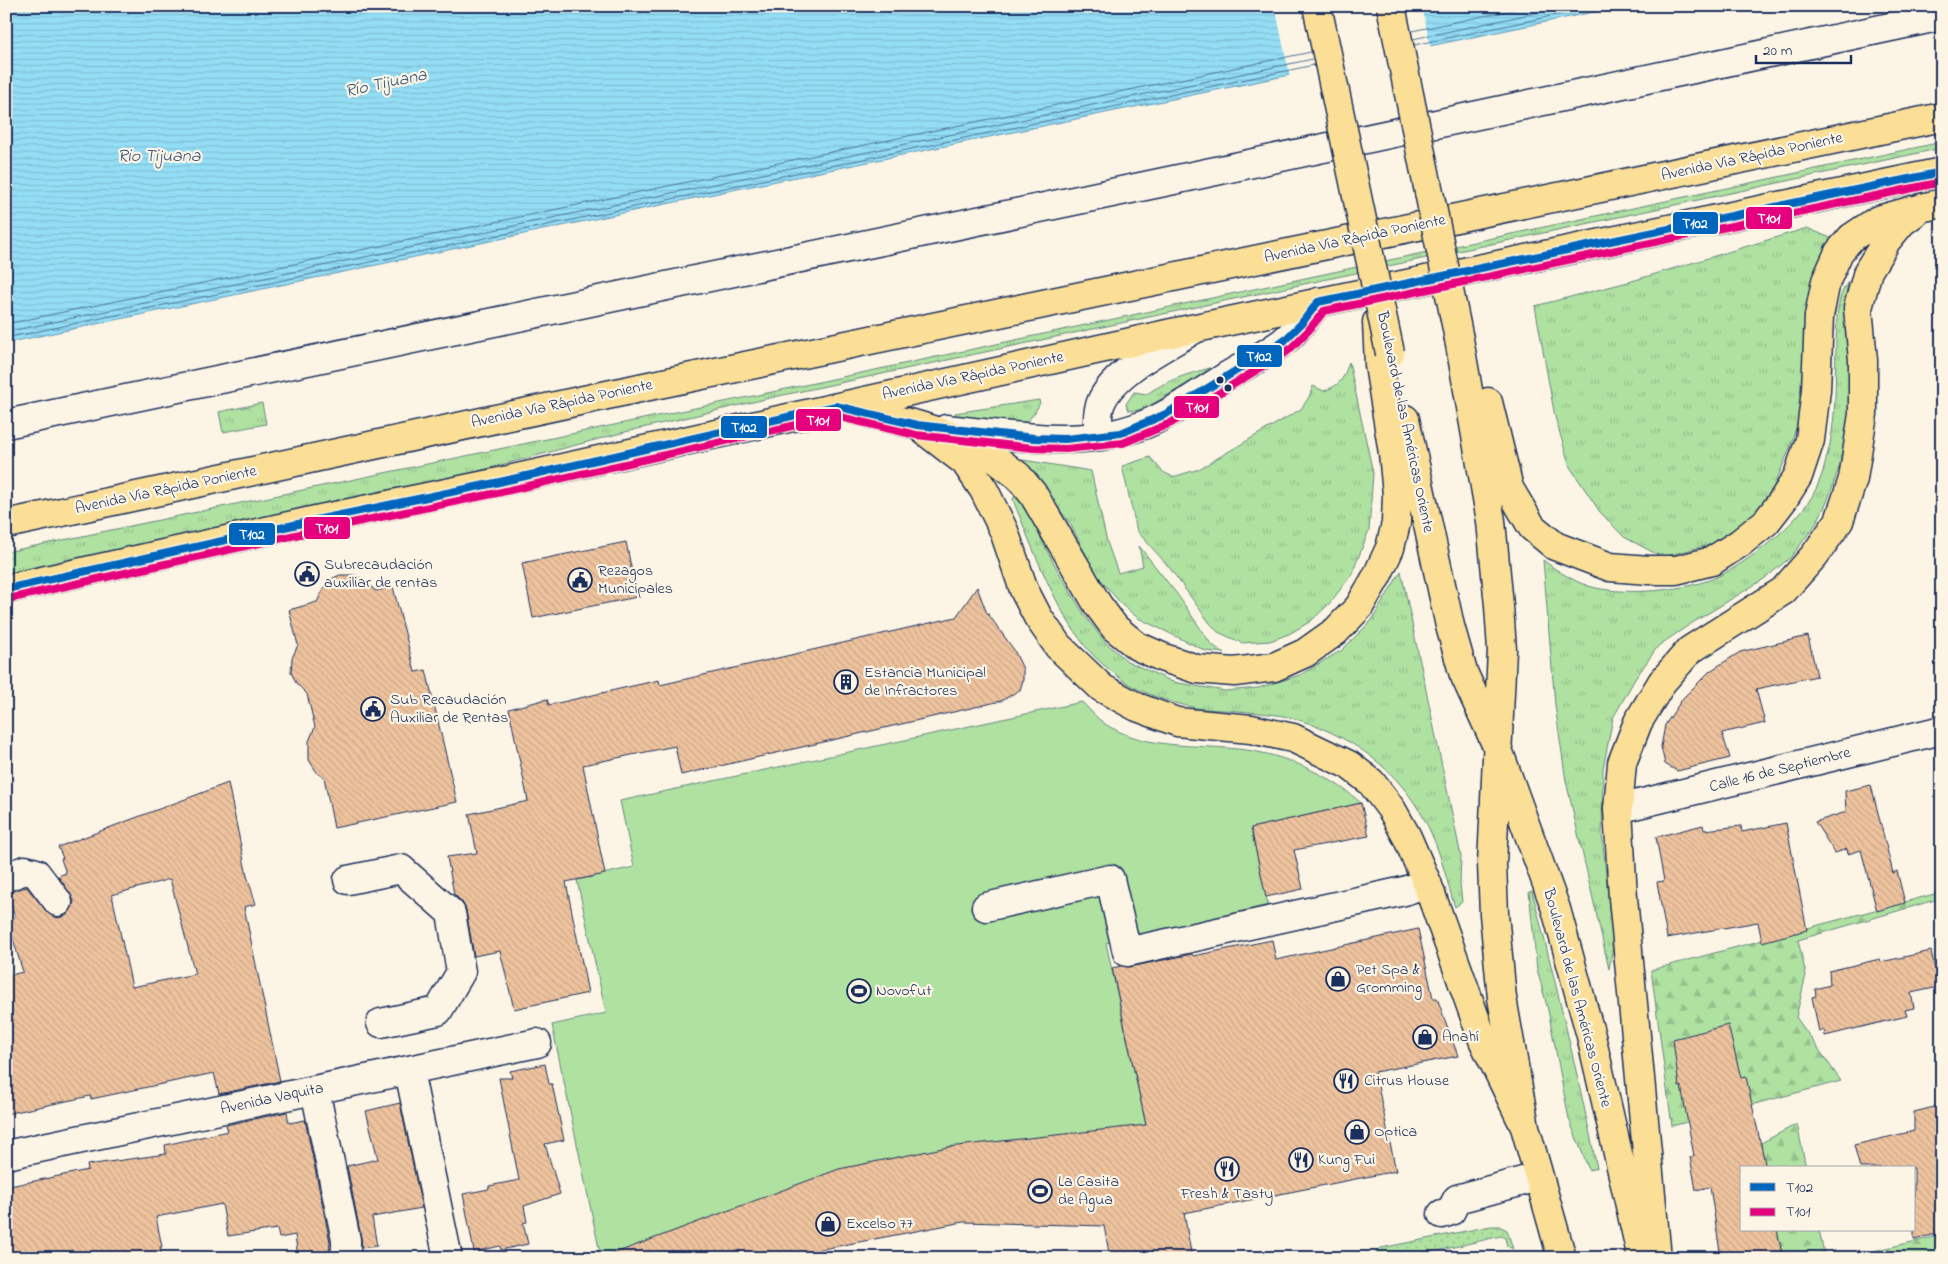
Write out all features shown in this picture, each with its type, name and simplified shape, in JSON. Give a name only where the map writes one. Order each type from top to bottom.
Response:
[{"type":"main road","name":"Boulevard de las Américas Oriente","points":[[1317,6],[1378,295],[1384,354],[1450,626],[1463,672],[1496,744],[1556,909],[1591,1036],[1642,1258]]},
{"type":"main road","name":"Boulevard de las Américas Oriente","points":[[1391,6],[1448,283],[1466,337],[1491,521],[1502,650],[1496,744],[1492,864],[1494,914],[1502,998],[1525,1127],[1562,1258]]},
{"type":"main road","name":"Avenida Vía Rápida Poniente","points":[[6,524],[650,386],[1942,117]]},
{"type":"main road","name":"Avenida Vía Rápida Poniente","points":[[6,588],[477,487],[836,406],[1318,302],[1942,172]]},
{"type":"main road","points":[[1466,337],[1509,488],[1532,527],[1554,546],[1610,567],[1676,570],[1712,561],[1740,544],[1766,522],[1798,476],[1810,440],[1816,390],[1819,316],[1826,281],[1839,252],[1852,238],[1878,220],[1931,206]]},
{"type":"main road","points":[[1657,1258],[1623,898],[1618,809],[1622,763],[1638,722],[1662,682],[1690,650],[1783,591],[1814,556],[1839,521],[1853,479],[1863,414],[1863,360],[1858,308],[1868,271],[1887,240],[1902,222],[1931,206]]},
{"type":"main road","points":[[836,406],[917,425],[976,444],[1018,476],[1033,494],[1098,605],[1115,628],[1137,646],[1164,658],[1197,668],[1234,672],[1274,667],[1305,653],[1336,631],[1359,607],[1377,576],[1390,548],[1396,523],[1397,494],[1393,453],[1382,390],[1384,354]]},
{"type":"main road","points":[[917,425],[965,462],[984,490],[1004,531],[1024,590],[1038,617],[1058,646],[1102,688],[1137,707],[1177,722],[1251,729],[1293,738],[1349,765],[1371,782],[1392,810],[1407,837],[1427,883],[1483,1040],[1525,1127]]},
{"type":"street","points":[[6,424],[1159,184],[1942,16]]},
{"type":"street","points":[[917,425],[1034,438],[1065,439],[1121,432],[1166,414],[1284,341],[1302,324],[1318,302]]},
{"type":"street","points":[[1100,436],[1099,408],[1104,396],[1121,376],[1139,362],[1198,328]]},
{"type":"street","name":"Calle 16 de Septiembre","points":[[1618,809],[1942,730]]},
{"type":"street","points":[[348,880],[401,869],[450,913],[461,972],[438,1011],[381,1023]]},
{"type":"street","points":[[6,877],[25,870],[36,873],[58,902]]},
{"type":"street","points":[[986,907],[1110,880],[1127,952],[1394,893],[1427,883]]},
{"type":"street","name":"Avenida Vaquita","points":[[6,1155],[537,1043]]},
{"type":"street","points":[[409,1071],[448,1258]]},
{"type":"street","points":[[316,1090],[346,1240],[346,1256],[343,1258]]},
{"type":"street","points":[[1446,1212],[1458,1199],[1541,1186]]},
{"type":"green space","points":[[1942,142],[1942,148],[774,397],[625,432],[426,485],[6,574],[6,552],[772,392]]},
{"type":"green space","points":[[1807,228],[1833,239],[1810,286],[1803,404],[1790,448],[1774,486],[1756,513],[1713,544],[1662,557],[1624,537],[1600,512],[1570,467],[1555,417],[1535,306],[1632,281]]},
{"type":"green space","points":[[1848,281],[1846,295],[1852,409],[1849,435],[1827,502],[1816,524],[1791,557],[1764,579],[1658,646],[1635,679],[1613,718],[1603,769],[1602,834],[1613,946],[1609,969],[1566,781],[1555,705],[1543,560],[1568,577],[1596,588],[1624,591],[1655,591],[1712,579],[1740,564],[1771,541],[1809,502],[1822,475],[1830,446],[1834,417],[1838,310],[1841,294]]},
{"type":"green space","points":[[1349,362],[1373,473],[1369,530],[1352,574],[1330,603],[1311,621],[1289,634],[1270,641],[1242,643],[1218,632],[1169,567],[1137,531],[1122,466],[1150,457],[1163,472],[1173,477],[1199,469],[1301,409],[1309,397],[1313,386],[1324,391],[1335,386],[1343,377]]},
{"type":"green space","points":[[1210,368],[1146,408],[1134,411],[1128,410],[1126,404],[1134,392],[1147,394],[1177,378]]},
{"type":"green space","points":[[1039,400],[1040,403],[1027,422],[982,421],[956,416],[955,413]]},
{"type":"green space","points":[[262,403],[266,424],[223,432],[219,412]]},
{"type":"green space","points":[[1023,460],[1091,471],[1107,542],[1118,573],[1143,566],[1139,546],[1177,594],[1211,644],[1224,653],[1206,651],[1138,618],[1122,605],[1095,573],[1071,525]]},
{"type":"green space","points":[[1015,495],[1020,497],[1053,562],[1085,616],[1105,642],[1127,661],[1173,682],[1225,691],[1258,688],[1300,675],[1342,650],[1372,620],[1401,571],[1461,856],[1460,884],[1462,902],[1455,907],[1436,843],[1409,795],[1378,762],[1361,749],[1321,728],[1292,718],[1262,713],[1196,708],[1174,703],[1132,686],[1099,661],[1080,639],[1057,601],[1037,560],[1013,500]]},
{"type":"green space","name":"Novofut","points":[[1082,702],[1106,725],[1128,735],[1167,744],[1248,750],[1279,757],[1329,779],[1361,803],[1251,828],[1268,905],[1106,943],[1146,1125],[619,1258],[601,1258],[552,1025],[606,1013],[577,880],[634,867],[620,801]]},
{"type":"green space","points":[[1532,891],[1550,960],[1597,1168],[1589,1170],[1569,1119],[1548,1010],[1537,969],[1529,892]]},
{"type":"green space","points":[[1942,892],[1942,898],[1798,940],[1806,975],[1796,1017],[1841,1081],[1672,1126],[1651,970]]},
{"type":"green space","points":[[1797,1124],[1806,1166],[1765,1166],[1761,1143]]},
{"type":"green space","points":[[1499,1226],[1507,1230],[1513,1249],[1507,1246],[1505,1238],[1501,1236],[1407,1258],[1376,1258],[1376,1252],[1381,1248]]},
{"type":"green space","points":[[1777,1232],[1819,1232],[1825,1258],[1782,1258]]},
{"type":"green space","points":[[1942,1235],[1942,1258],[1844,1258]]},
{"type":"water","name":"Rio Tijuana","points":[[6,6],[1623,6],[6,343]]},
{"type":"pier","points":[[1275,6],[1422,6],[1431,49],[1290,78]]},
{"type":"building","name":"Rezagos Municipales","points":[[626,542],[637,597],[533,618],[522,563]]},
{"type":"building","name":"Sub Recaudación Auxiliar de Rentas","points":[[340,575],[354,575],[376,591],[393,587],[415,672],[426,670],[457,802],[334,828],[324,777],[318,774],[309,760],[309,741],[315,727],[307,694],[296,683],[291,672],[292,658],[298,645],[289,610],[317,602],[326,584]]},
{"type":"building","points":[[977,587],[986,611],[1014,650],[1023,669],[1023,680],[1020,690],[1001,701],[681,775],[675,746],[583,765],[605,874],[566,882],[588,993],[514,1009],[500,951],[474,956],[466,910],[462,902],[454,894],[447,857],[477,853],[469,814],[528,801],[509,709],[547,699],[549,705],[659,680],[660,685],[956,617]]},
{"type":"building","points":[[1808,636],[1817,676],[1756,689],[1765,723],[1722,733],[1730,758],[1677,771],[1665,764],[1661,747],[1665,725],[1683,698],[1710,671],[1740,652]]},
{"type":"building","points":[[228,783],[247,876],[256,904],[244,907],[280,1081],[219,1094],[214,1073],[91,1099],[90,1096],[6,1114],[6,976],[23,972],[7,919],[15,917],[7,892],[27,887],[52,916],[59,918],[67,915],[74,901],[58,876],[66,873],[61,859],[63,858],[58,847]],"holes":[[[170,879],[195,974],[132,987],[112,895]]]},
{"type":"building","points":[[1871,785],[1893,873],[1897,871],[1905,903],[1877,911],[1861,850],[1848,854],[1847,849],[1835,853],[1815,822],[1846,812],[1845,791]]},
{"type":"building","points":[[1361,803],[1369,836],[1294,850],[1303,889],[1266,897],[1251,828]]},
{"type":"building","points":[[1786,823],[1807,930],[1762,942],[1758,922],[1667,938],[1657,882],[1664,881],[1656,837],[1703,825],[1704,830],[1741,826],[1742,832]]},
{"type":"building","points":[[1418,929],[1433,998],[1437,998],[1458,1056],[1375,1072],[1396,1171],[1184,1213],[1192,1258],[1110,1258],[1104,1226],[963,1222],[776,1258],[610,1258],[610,1255],[839,1169],[948,1147],[1146,1125],[1112,968],[1130,967],[1192,954],[1193,956],[1272,940],[1276,960]]},
{"type":"building","points":[[1931,951],[1939,987],[1911,993],[1914,1008],[1905,1010],[1907,1016],[1825,1036],[1824,1030],[1819,1032],[1812,997],[1816,996],[1815,989],[1830,985],[1829,971],[1880,959],[1881,962]]},
{"type":"building","points":[[1728,1025],[1741,1078],[1746,1077],[1766,1166],[1740,1166],[1740,1232],[1777,1232],[1783,1258],[1721,1258],[1710,1187],[1696,1190],[1690,1157],[1694,1156],[1681,1086],[1679,1087],[1673,1039]]},
{"type":"building","points":[[545,1064],[549,1084],[552,1084],[564,1140],[545,1144],[560,1194],[524,1206],[527,1222],[523,1223],[528,1244],[501,1250],[500,1246],[474,1252],[463,1194],[519,1180],[499,1078],[512,1078],[510,1071]]},
{"type":"building","points":[[400,1103],[422,1208],[372,1217],[377,1246],[362,1248],[347,1166],[378,1159],[366,1111]]},
{"type":"building","points":[[1942,1105],[1942,1233],[1914,1239],[1914,1232],[1916,1232],[1916,1166],[1859,1166],[1854,1145],[1914,1131],[1914,1112]]},
{"type":"building","points":[[287,1112],[289,1123],[305,1120],[330,1242],[329,1252],[298,1257],[295,1235],[279,1238],[277,1229],[228,1236],[222,1204],[156,1217],[162,1247],[160,1247],[162,1258],[6,1258],[6,1192],[11,1190],[10,1186],[88,1170],[87,1165],[166,1154],[165,1145],[228,1131],[226,1125]]},
{"type":"transit line","name":"T102","points":[[6,589],[316,520],[495,483],[836,406],[917,425],[1034,438],[1065,439],[1121,433],[1166,414],[1284,341],[1301,324],[1318,302],[1942,172]]},
{"type":"transit line","name":"T101","points":[[8,599],[318,530],[497,493],[836,416],[916,435],[1033,448],[1066,449],[1123,443],[1171,423],[1289,350],[1324,311],[1942,182]]},
{"type":"place","name":"Subrecaudación auxiliar de rentas","points":[[307,574]]},
{"type":"place","name":"Rezagos Municipales","points":[[580,580]]},
{"type":"place","name":"Estancia Municipal de Infractores","points":[[846,682]]},
{"type":"place","name":"Sub Recaudación Auxiliar de Rentas","points":[[373,709]]},
{"type":"place","name":"Pet Spa & Gromming","points":[[1338,979]]},
{"type":"place","name":"Novofut","points":[[859,991]]},
{"type":"place","name":"Anahí","points":[[1425,1037]]},
{"type":"place","name":"Citrus House","points":[[1346,1081]]},
{"type":"place","name":"Optica","points":[[1357,1132]]},
{"type":"place","name":"Kung Fui","points":[[1301,1160]]},
{"type":"place","name":"Fresh & Tasty","points":[[1227,1169]]},
{"type":"place","name":"La Casita de Agua","points":[[1040,1191]]},
{"type":"place","name":"Excelso 77","points":[[828,1224]]},
{"type":"water label","name":"Río Tijuana","points":[[386,84]]}]
